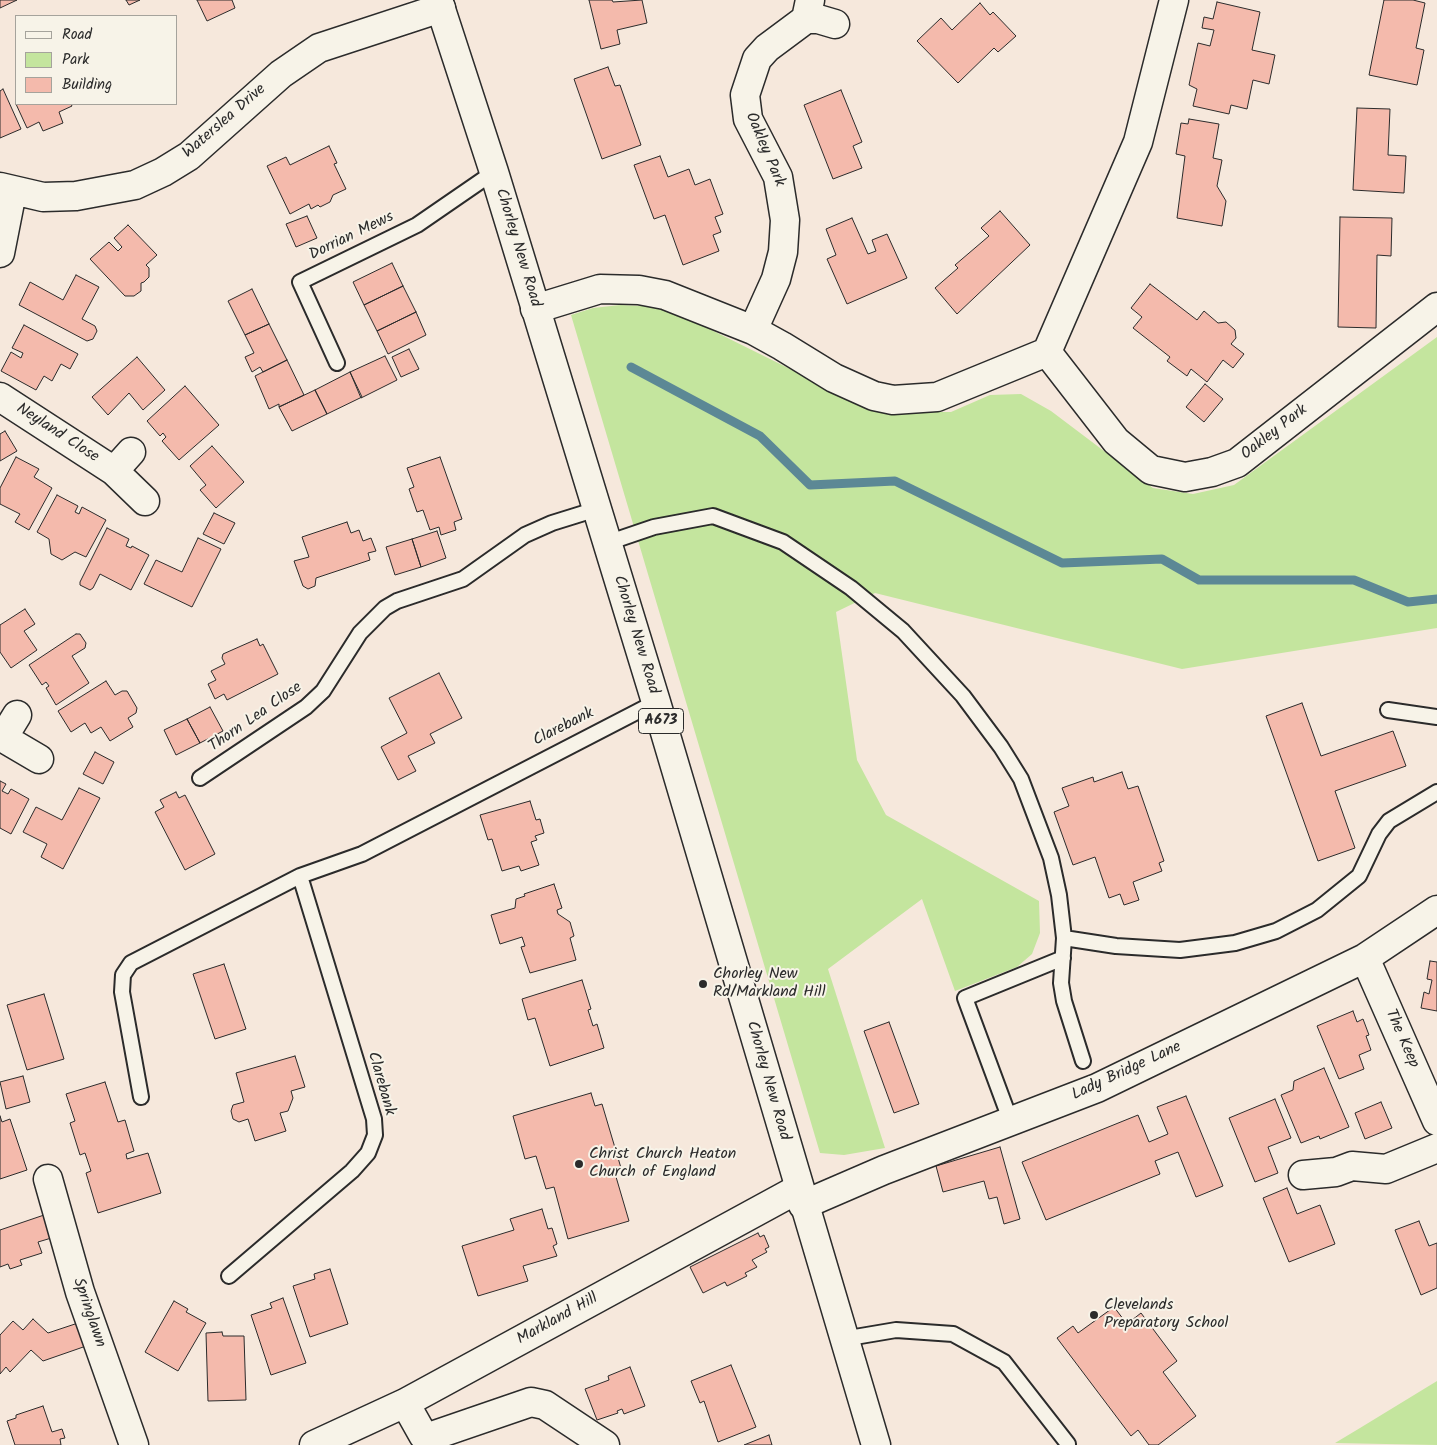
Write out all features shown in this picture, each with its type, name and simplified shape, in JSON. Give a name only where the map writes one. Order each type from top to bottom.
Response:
[{"type":"street","points":[[536,309],[588,291],[639,290],[665,295],[752,330],[834,378],[874,396],[893,400],[937,397],[1047,352],[1138,142],[1174,0]]},
{"type":"street","name":"Chorley New Road","points":[[439,4],[494,172],[656,702],[843,1339],[876,1445]]},
{"type":"street","name":"Waterslea Drive","points":[[6,190],[44,197],[76,196],[135,185],[163,172],[188,156],[281,74],[318,48],[439,4]]},
{"type":"street","name":"Oakley Park","points":[[752,330],[776,279],[783,252],[785,220],[778,177],[748,119],[746,95],[757,59],[808,10],[818,19],[835,24]]},
{"type":"street","points":[[0,253],[6,190]]},
{"type":"street","name":"Oakley Park","points":[[1047,352],[1116,441],[1151,470],[1185,477],[1212,472],[1238,463],[1437,307]]},
{"type":"street","name":"Neyland Close","points":[[0,397],[122,462],[145,501]]},
{"type":"street","points":[[17,715],[1,737],[39,759]]},
{"type":"street","name":"Lady Bridge Lane","points":[[801,1197],[884,1170],[1097,1088],[1366,958],[1437,910]]},
{"type":"street","name":"The Keep","points":[[1366,958],[1437,1121]]},
{"type":"street","points":[[1303,1176],[1336,1172],[1352,1166],[1386,1169],[1437,1148]]},
{"type":"street","name":"Springlawn","points":[[48,1179],[80,1292],[134,1445]]},
{"type":"street","name":"Markland Hill","points":[[314,1445],[405,1404],[801,1197]]},
{"type":"street","points":[[405,1404],[423,1440],[530,1402],[545,1406],[605,1445]]},
{"type":"lane","name":"Dorrian Mews","points":[[337,363],[300,282],[417,225],[494,172]]},
{"type":"lane","name":"Thorn Lea Close","points":[[200,778],[306,707],[323,691],[360,633],[385,608],[396,601],[463,579],[525,535],[552,523],[597,509]]},
{"type":"lane","points":[[607,543],[654,527],[713,516],[783,542],[852,588],[903,631],[963,696],[1001,747],[1021,779],[1051,858],[1059,895],[1064,938],[1061,983],[1064,1001],[1083,1061]]},
{"type":"lane","name":"Clarebank","points":[[141,1097],[122,992],[123,975],[131,964],[300,876],[362,854],[656,702]]},
{"type":"lane","points":[[1388,710],[1437,717]]},
{"type":"lane","points":[[1064,938],[1116,946],[1180,950],[1235,943],[1276,931],[1317,910],[1358,876],[1379,834],[1389,821],[1437,792]]},
{"type":"lane","name":"Clarebank","points":[[229,1276],[352,1172],[368,1153],[375,1135],[374,1119],[300,876]]},
{"type":"lane","points":[[1011,1122],[965,998],[1063,958]]},
{"type":"lane","points":[[843,1339],[896,1330],[953,1334],[1004,1362],[1068,1444]]},
{"type":"green space","points":[[620,305],[665,307],[877,412],[951,412],[990,395],[1021,394],[1051,411],[1153,488],[1193,494],[1234,485],[1437,337],[1437,628],[1182,669],[875,593],[836,612],[857,760],[886,815],[1039,901],[1040,933],[1032,954],[1017,967],[955,991],[922,899],[828,969],[885,1148],[844,1155],[820,1153],[571,315],[593,308]]},
{"type":"green space","points":[[1437,1381],[1437,1445],[1335,1443],[1360,1428]]},
{"type":"building","points":[[0,0],[17,0],[0,8]]},
{"type":"building","points":[[126,0],[140,0],[129,5]]},
{"type":"building","points":[[197,0],[232,0],[235,8],[207,21]]},
{"type":"building","points":[[589,0],[612,0],[613,2],[642,0],[647,23],[617,30],[620,44],[601,49]]},
{"type":"building","points":[[1384,0],[1413,0],[1425,3],[1416,48],[1424,50],[1417,85],[1369,75]]},
{"type":"building","points":[[1217,2],[1260,12],[1252,50],[1275,55],[1269,84],[1253,80],[1247,109],[1231,105],[1229,114],[1193,106],[1197,89],[1189,85],[1198,43],[1210,46],[1214,30],[1202,28],[1204,17],[1213,19]]},
{"type":"building","points":[[980,3],[990,15],[993,12],[1016,36],[998,52],[994,48],[958,83],[917,41],[941,18],[952,30]]},
{"type":"building","points":[[608,67],[615,86],[620,85],[641,145],[602,159],[574,79]]},
{"type":"building","points":[[3,89],[21,129],[0,138],[0,91]]},
{"type":"building","points":[[841,90],[862,142],[853,146],[862,168],[833,179],[804,105]]},
{"type":"building","points":[[16,105],[72,105],[59,112],[63,123],[43,131],[39,122],[27,128]]},
{"type":"building","points":[[1357,108],[1390,109],[1388,155],[1406,156],[1404,193],[1353,190]]},
{"type":"building","points":[[1189,119],[1219,124],[1213,158],[1222,160],[1217,186],[1226,201],[1222,226],[1177,218],[1185,156],[1176,154],[1181,123],[1188,124]]},
{"type":"building","points":[[329,146],[337,163],[334,164],[346,189],[333,195],[330,202],[320,207],[318,205],[311,209],[309,204],[290,214],[267,166],[286,157],[290,165]]},
{"type":"building","points":[[660,156],[668,177],[689,169],[695,185],[710,179],[723,214],[715,217],[721,232],[713,235],[719,251],[683,265],[665,215],[654,219],[634,165]]},
{"type":"building","points":[[1000,211],[1030,245],[957,314],[935,288],[958,268],[955,265],[989,236],[981,228]]},
{"type":"building","points":[[307,216],[317,238],[296,247],[286,224]]},
{"type":"building","points":[[1340,217],[1392,218],[1391,256],[1377,255],[1376,328],[1338,327]]},
{"type":"building","points":[[852,218],[868,254],[876,251],[872,240],[887,234],[907,278],[847,304],[827,259],[836,255],[826,229]]},
{"type":"building","points":[[128,225],[157,255],[146,265],[149,268],[149,277],[141,283],[141,291],[134,296],[125,296],[90,259],[109,242],[118,251],[122,247],[114,238]]},
{"type":"building","points":[[392,263],[403,286],[364,305],[353,282]]},
{"type":"building","points":[[76,275],[99,287],[82,319],[95,326],[97,331],[93,339],[87,341],[19,305],[30,282],[63,300]]},
{"type":"building","points":[[1150,284],[1197,320],[1204,311],[1218,323],[1226,322],[1235,330],[1236,338],[1231,344],[1244,354],[1233,368],[1223,360],[1207,382],[1191,369],[1187,376],[1167,361],[1170,357],[1133,328],[1142,317],[1131,308]]},
{"type":"building","points":[[403,286],[416,312],[377,331],[364,305]]},
{"type":"building","points":[[252,289],[269,324],[245,335],[228,301]]},
{"type":"building","points":[[416,312],[426,335],[388,354],[377,331]]},
{"type":"building","points":[[269,324],[287,360],[263,372],[260,367],[252,372],[245,357],[254,353],[245,335]]},
{"type":"building","points":[[24,325],[78,354],[70,369],[61,364],[52,381],[44,376],[36,390],[1,371],[11,352],[21,358],[23,353],[12,348]]},
{"type":"building","points":[[409,349],[419,369],[401,377],[392,357]]},
{"type":"building","points":[[385,356],[397,380],[361,398],[350,372]]},
{"type":"building","points":[[137,357],[165,390],[143,410],[129,393],[108,415],[92,397]]},
{"type":"building","points":[[287,360],[304,395],[279,407],[279,404],[269,409],[255,376]]},
{"type":"building","points":[[350,372],[362,397],[327,414],[315,390]]},
{"type":"building","points":[[1205,384],[1223,399],[1204,422],[1186,407]]},
{"type":"building","points":[[185,386],[219,425],[179,460],[162,441],[166,437],[163,433],[160,436],[147,421]]},
{"type":"building","points":[[315,390],[327,414],[292,431],[279,407]]},
{"type":"building","points":[[5,431],[17,451],[0,461],[0,434]]},
{"type":"building","points":[[212,446],[244,482],[216,508],[200,490],[206,485],[190,466]]},
{"type":"building","points":[[16,457],[39,469],[34,477],[52,488],[29,530],[15,522],[20,514],[0,504],[0,488]]},
{"type":"building","points":[[440,457],[462,519],[454,522],[456,530],[441,535],[439,527],[430,530],[423,510],[417,512],[409,489],[414,487],[407,468]]},
{"type":"building","points":[[57,495],[78,506],[75,512],[79,514],[82,507],[106,520],[86,557],[75,552],[62,560],[51,554],[49,539],[37,532]]},
{"type":"building","points":[[214,513],[235,523],[224,544],[203,534]]},
{"type":"building","points":[[347,522],[351,533],[359,530],[363,541],[371,538],[376,551],[368,553],[370,560],[316,578],[315,586],[308,589],[303,586],[294,561],[309,557],[302,537]]},
{"type":"building","points":[[107,528],[129,539],[126,546],[131,548],[132,546],[149,555],[131,590],[100,574],[90,590],[80,585]]},
{"type":"building","points":[[437,531],[446,558],[421,567],[412,539]]},
{"type":"building","points":[[198,538],[221,549],[192,607],[144,584],[156,560],[182,572]]},
{"type":"building","points":[[412,539],[421,567],[395,575],[386,547]]},
{"type":"building","points":[[25,609],[35,624],[24,631],[37,650],[11,668],[0,652],[0,625]]},
{"type":"building","points":[[76,634],[80,634],[86,643],[85,648],[72,656],[89,683],[56,705],[46,688],[49,686],[46,682],[42,685],[29,665]]},
{"type":"building","points":[[257,639],[260,646],[263,644],[278,674],[227,700],[224,694],[215,699],[208,684],[216,680],[211,671],[225,664],[222,658],[223,654]]},
{"type":"building","points":[[439,673],[462,718],[430,734],[435,743],[408,756],[416,771],[398,780],[381,747],[407,733],[389,698]]},
{"type":"building","points":[[106,681],[115,695],[122,691],[127,691],[137,708],[136,713],[128,718],[133,727],[110,741],[101,727],[91,733],[85,723],[71,732],[58,711]]},
{"type":"building","points":[[1302,703],[1321,756],[1393,731],[1406,766],[1335,791],[1355,848],[1318,861],[1266,716]]},
{"type":"building","points":[[210,707],[223,731],[200,743],[187,719]]},
{"type":"building","points":[[187,719],[200,743],[176,755],[164,730]]},
{"type":"building","points":[[95,752],[114,762],[103,784],[83,774]]},
{"type":"building","points":[[1122,772],[1128,789],[1138,786],[1164,861],[1159,863],[1162,871],[1133,882],[1139,900],[1124,905],[1120,894],[1109,898],[1095,857],[1073,865],[1054,812],[1069,806],[1062,788],[1093,777],[1094,782]]},
{"type":"building","points":[[0,781],[6,784],[2,791],[8,794],[11,789],[29,799],[11,834],[0,828]]},
{"type":"building","points":[[79,788],[100,798],[63,869],[41,857],[47,844],[23,832],[36,807],[62,820]]},
{"type":"building","points":[[176,792],[179,798],[185,795],[215,854],[185,870],[155,812],[164,807],[160,800]]},
{"type":"building","points":[[530,801],[536,820],[540,819],[544,833],[535,836],[537,840],[531,842],[539,865],[521,871],[519,866],[502,871],[492,839],[488,840],[480,815]]},
{"type":"building","points":[[554,884],[562,908],[557,910],[558,914],[570,922],[574,936],[570,938],[576,960],[530,973],[521,947],[525,946],[522,937],[500,944],[491,915],[515,908],[516,899],[525,896],[524,894]]},
{"type":"building","points":[[1430,961],[1437,962],[1437,1011],[1421,1008],[1424,992],[1429,994],[1432,980],[1427,979]]},
{"type":"building","points":[[224,964],[246,1029],[215,1039],[193,974]]},
{"type":"building","points":[[582,980],[591,1009],[588,1010],[593,1026],[597,1024],[604,1048],[550,1066],[535,1018],[528,1020],[522,999]]},
{"type":"building","points":[[44,994],[64,1059],[27,1070],[7,1005]]},
{"type":"building","points":[[1353,1011],[1357,1022],[1363,1019],[1369,1035],[1366,1036],[1371,1050],[1359,1055],[1364,1069],[1339,1079],[1317,1026]]},
{"type":"building","points":[[889,1022],[919,1104],[894,1113],[864,1031]]},
{"type":"building","points":[[295,1056],[305,1087],[291,1091],[293,1098],[288,1111],[280,1113],[286,1131],[255,1141],[248,1119],[239,1122],[233,1119],[231,1111],[233,1105],[244,1102],[236,1073]]},
{"type":"building","points":[[1324,1068],[1349,1127],[1320,1139],[1319,1136],[1301,1143],[1281,1095],[1293,1090],[1294,1081]]},
{"type":"building","points":[[23,1076],[30,1102],[6,1109],[0,1082]]},
{"type":"building","points":[[105,1082],[118,1122],[125,1120],[134,1151],[126,1154],[127,1159],[148,1153],[161,1193],[98,1213],[86,1173],[91,1171],[85,1153],[80,1155],[70,1123],[75,1121],[66,1094]]},
{"type":"building","name":"Christ Church Heaton Church of England","points":[[591,1093],[595,1106],[602,1104],[621,1168],[614,1170],[629,1221],[568,1239],[554,1187],[546,1189],[536,1156],[525,1159],[513,1116]]},
{"type":"building","points":[[1186,1096],[1223,1186],[1196,1197],[1178,1152],[1155,1161],[1160,1174],[1046,1220],[1022,1162],[1138,1115],[1149,1142],[1168,1134],[1157,1107]]},
{"type":"building","points":[[1275,1099],[1291,1138],[1268,1147],[1278,1173],[1255,1182],[1229,1118]]},
{"type":"building","points":[[1381,1102],[1392,1128],[1365,1139],[1355,1113]]},
{"type":"building","points":[[0,1116],[2,1122],[10,1119],[27,1170],[0,1179]]},
{"type":"building","points":[[1000,1147],[1020,1219],[1004,1224],[997,1197],[989,1199],[984,1181],[943,1192],[936,1166]]},
{"type":"building","points":[[1287,1188],[1297,1214],[1320,1205],[1335,1244],[1289,1262],[1263,1198]]},
{"type":"building","points":[[542,1209],[548,1229],[552,1228],[557,1244],[553,1246],[557,1256],[523,1266],[528,1281],[478,1296],[462,1246],[514,1230],[510,1219]]},
{"type":"building","points":[[50,1213],[58,1236],[38,1242],[42,1253],[20,1260],[22,1265],[10,1269],[8,1264],[0,1267],[0,1230]]},
{"type":"building","points":[[1419,1221],[1429,1246],[1437,1243],[1437,1288],[1421,1295],[1395,1230]]},
{"type":"building","points":[[758,1233],[760,1237],[764,1235],[769,1247],[765,1249],[767,1252],[752,1260],[757,1267],[745,1273],[747,1276],[727,1286],[725,1282],[703,1293],[690,1267]]},
{"type":"building","points":[[330,1269],[348,1324],[310,1337],[293,1286],[315,1279],[314,1274]]},
{"type":"building","points":[[283,1298],[306,1363],[271,1375],[251,1315],[272,1308],[270,1303]]},
{"type":"building","points":[[174,1301],[188,1309],[186,1312],[206,1323],[178,1371],[145,1352]]},
{"type":"building","points":[[1114,1307],[1127,1324],[1141,1313],[1177,1361],[1163,1372],[1196,1416],[1158,1445],[1149,1445],[1138,1430],[1131,1436],[1057,1338],[1073,1326],[1078,1333]]},
{"type":"building","points":[[33,1319],[48,1333],[81,1322],[89,1345],[43,1361],[31,1350],[10,1372],[6,1367],[0,1374],[0,1335],[13,1321],[23,1330]]},
{"type":"building","points":[[222,1332],[223,1336],[244,1336],[246,1400],[208,1401],[206,1333]]},
{"type":"building","points":[[731,1365],[756,1427],[718,1442],[704,1401],[700,1403],[691,1381]]},
{"type":"building","points":[[630,1367],[645,1406],[624,1414],[622,1409],[617,1411],[618,1413],[597,1420],[585,1389],[609,1380],[608,1376]]},
{"type":"building","points":[[43,1406],[52,1432],[62,1429],[65,1438],[60,1439],[61,1445],[15,1445],[7,1421],[16,1418],[16,1415]]},
{"type":"building","points":[[769,1435],[772,1445],[744,1445]]},
{"type":"waterway","points":[[631,367],[760,436],[810,485],[895,481],[1062,563],[1162,559],[1199,580],[1354,580],[1408,602],[1437,599]]},
{"type":"place","name":"Chorley New Rd/Markland Hill","points":[[703,984]]},
{"type":"place","name":"Christ Church Heaton Church of England","points":[[579,1164]]},
{"type":"place","name":"Clevelands Preparatory School","points":[[1094,1315]]}]
